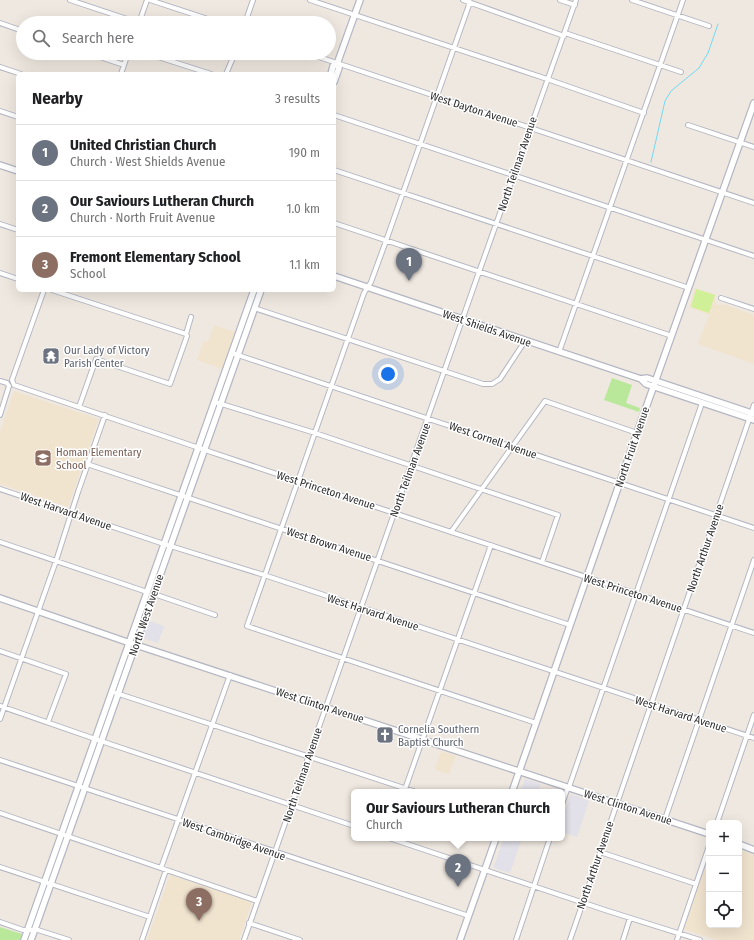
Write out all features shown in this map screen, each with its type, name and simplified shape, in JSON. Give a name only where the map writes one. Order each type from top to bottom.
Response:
[{"type":"main road","points":[[332,72],[333,66],[337,64],[360,0]]},
{"type":"main road","points":[[336,76],[339,68],[337,64]]},
{"type":"main road","name":"North Fruit Avenue","points":[[513,789],[754,103]]},
{"type":"main road","points":[[0,165],[16,170]]},
{"type":"main road","name":"West Shields Avenue","points":[[336,277],[641,379],[646,378],[655,384],[702,403],[752,420]]},
{"type":"main road","name":"North West Avenue","points":[[133,643],[147,592],[167,545],[202,449],[235,354],[253,292]]},
{"type":"main road","name":"North West Avenue","points":[[235,354],[260,292]]},
{"type":"main road","name":"West Shields Avenue","points":[[655,384],[753,413]]},
{"type":"main road","points":[[702,403],[706,401],[721,405],[728,405]]},
{"type":"main road","name":"North West Avenue","points":[[31,940],[48,883],[81,787],[133,643],[154,594],[167,545]]},
{"type":"main road","name":"West Clinton Avenue","points":[[0,598],[706,833]]},
{"type":"main road","points":[[460,940],[495,841]]},
{"type":"main road","points":[[742,845],[754,850]]},
{"type":"main road","name":"North West Avenue","points":[[24,940],[48,883]]},
{"type":"street","points":[[70,0],[118,16]]},
{"type":"street","points":[[141,16],[147,0]]},
{"type":"street","points":[[150,0],[199,16]]},
{"type":"street","points":[[247,16],[252,0]]},
{"type":"street","points":[[310,0],[644,113]]},
{"type":"street","points":[[463,0],[522,21],[681,72]]},
{"type":"street","points":[[560,0],[574,5]]},
{"type":"street","name":"North Teilman Avenue","points":[[244,940],[576,0]]},
{"type":"street","points":[[632,0],[709,26]]},
{"type":"street","points":[[559,352],[683,0]]},
{"type":"street","points":[[470,2],[386,241],[364,293],[247,626],[536,723]]},
{"type":"street","points":[[0,23],[16,29]]},
{"type":"street","points":[[109,60],[124,65]]},
{"type":"street","points":[[122,72],[126,60]]},
{"type":"street","points":[[168,60],[205,72]]},
{"type":"street","points":[[227,72],[231,60]]},
{"type":"street","name":"West Dayton Avenue","points":[[326,60],[531,127],[754,203]]},
{"type":"street","points":[[0,67],[16,72]]},
{"type":"street","points":[[0,111],[16,116]]},
{"type":"street","points":[[336,117],[754,256]]},
{"type":"street","points":[[688,125],[754,147]]},
{"type":"street","points":[[336,171],[689,288]]},
{"type":"street","points":[[0,224],[16,229]]},
{"type":"street","points":[[336,224],[672,336]]},
{"type":"street","points":[[0,273],[16,278]]},
{"type":"street","points":[[0,415],[43,292]]},
{"type":"street","points":[[58,292],[186,334]]},
{"type":"street","points":[[721,298],[754,309]]},
{"type":"street","points":[[254,308],[483,384],[492,384],[500,379],[525,341]]},
{"type":"street","points":[[79,407],[96,359],[170,384],[187,336],[186,334],[191,317]]},
{"type":"street","name":"West Cornell Avenue","points":[[235,354],[754,528]]},
{"type":"street","name":"West Princeton Avenue","points":[[0,381],[731,626],[754,632]]},
{"type":"street","points":[[451,532],[545,401],[637,433]]},
{"type":"street","points":[[218,403],[314,433],[558,515],[542,562]]},
{"type":"street","points":[[565,796],[702,403]]},
{"type":"street","name":"North Arthur Avenue","points":[[570,940],[716,515],[752,420],[754,405]]},
{"type":"street","points":[[0,719],[2,706],[56,561],[105,416]]},
{"type":"street","name":"West Brown Avenue","points":[[88,464],[570,625]]},
{"type":"street","name":"West Harvard Avenue","points":[[0,489],[754,738]]},
{"type":"street","points":[[0,542],[147,592]]},
{"type":"street","points":[[405,789],[491,545]]},
{"type":"street","points":[[665,819],[754,560]]},
{"type":"street","points":[[154,594],[215,615]]},
{"type":"street","points":[[0,651],[66,674],[48,722]]},
{"type":"street","points":[[161,868],[230,674]]},
{"type":"street","points":[[115,692],[402,789]]},
{"type":"street","points":[[2,706],[351,825]]},
{"type":"street","points":[[718,820],[754,715]]},
{"type":"street","name":"West Cambridge Avenue","points":[[0,760],[469,916]]},
{"type":"street","points":[[0,813],[257,901]]},
{"type":"street","points":[[398,841],[583,903],[700,940]]},
{"type":"street","points":[[516,940],[549,841]]},
{"type":"street","points":[[600,852],[696,884]]},
{"type":"street","points":[[676,940],[706,855]]},
{"type":"street","points":[[0,867],[150,917]]},
{"type":"street","points":[[142,940],[166,870]]},
{"type":"street","points":[[623,940],[630,918]]},
{"type":"street","points":[[0,922],[23,930],[38,930],[69,940]]},
{"type":"street","points":[[249,923],[300,940]]},
{"type":"shaded area","points":[[695,288],[715,294],[715,303],[718,305],[726,305],[754,315],[754,364],[698,344],[709,315],[689,307]]},
{"type":"shaded area","points":[[214,325],[235,332],[222,369],[197,360],[204,341],[208,342]]},
{"type":"shaded area","name":"Homan Elementary School","points":[[14,391],[99,419],[68,507],[0,484],[0,432]]},
{"type":"shaded area","points":[[149,621],[164,626],[158,643],[145,639],[144,636]]},
{"type":"shaded area","points":[[441,751],[456,756],[449,774],[435,770]]},
{"type":"shaded area","points":[[525,779],[541,784],[539,789],[521,789]]},
{"type":"shaded area","points":[[571,794],[589,801],[577,837],[565,833],[565,811]]},
{"type":"shaded area","points":[[503,841],[521,841],[510,873],[494,868]]},
{"type":"shaded area","points":[[742,851],[754,855],[754,940],[717,940],[684,928],[706,865],[706,928],[742,928]]},
{"type":"shaded area","points":[[170,875],[252,902],[239,940],[147,940]]},
{"type":"green space","points":[[696,289],[715,295],[709,313],[691,307]]},
{"type":"green space","points":[[612,378],[632,385],[626,403],[640,408],[639,412],[604,400]]},
{"type":"green space","points":[[0,927],[22,934],[20,940],[0,940]]},
{"type":"waterway","points":[[651,162],[665,101],[671,91],[699,68],[708,53],[718,24]]},
{"type":"place","name":"United Christian Church","points":[[409,281]]},
{"type":"place","name":"Our Lady of Victory Parish Center","points":[[51,356]]},
{"type":"place","name":"Homan Elementary School","points":[[43,458]]},
{"type":"place","name":"Cornelia Southern Baptist Church","points":[[385,735]]},
{"type":"place","name":"Our Saviours Lutheran Church","points":[[458,887]]},
{"type":"place","name":"Fremont Elementary School","points":[[199,921]]}]
